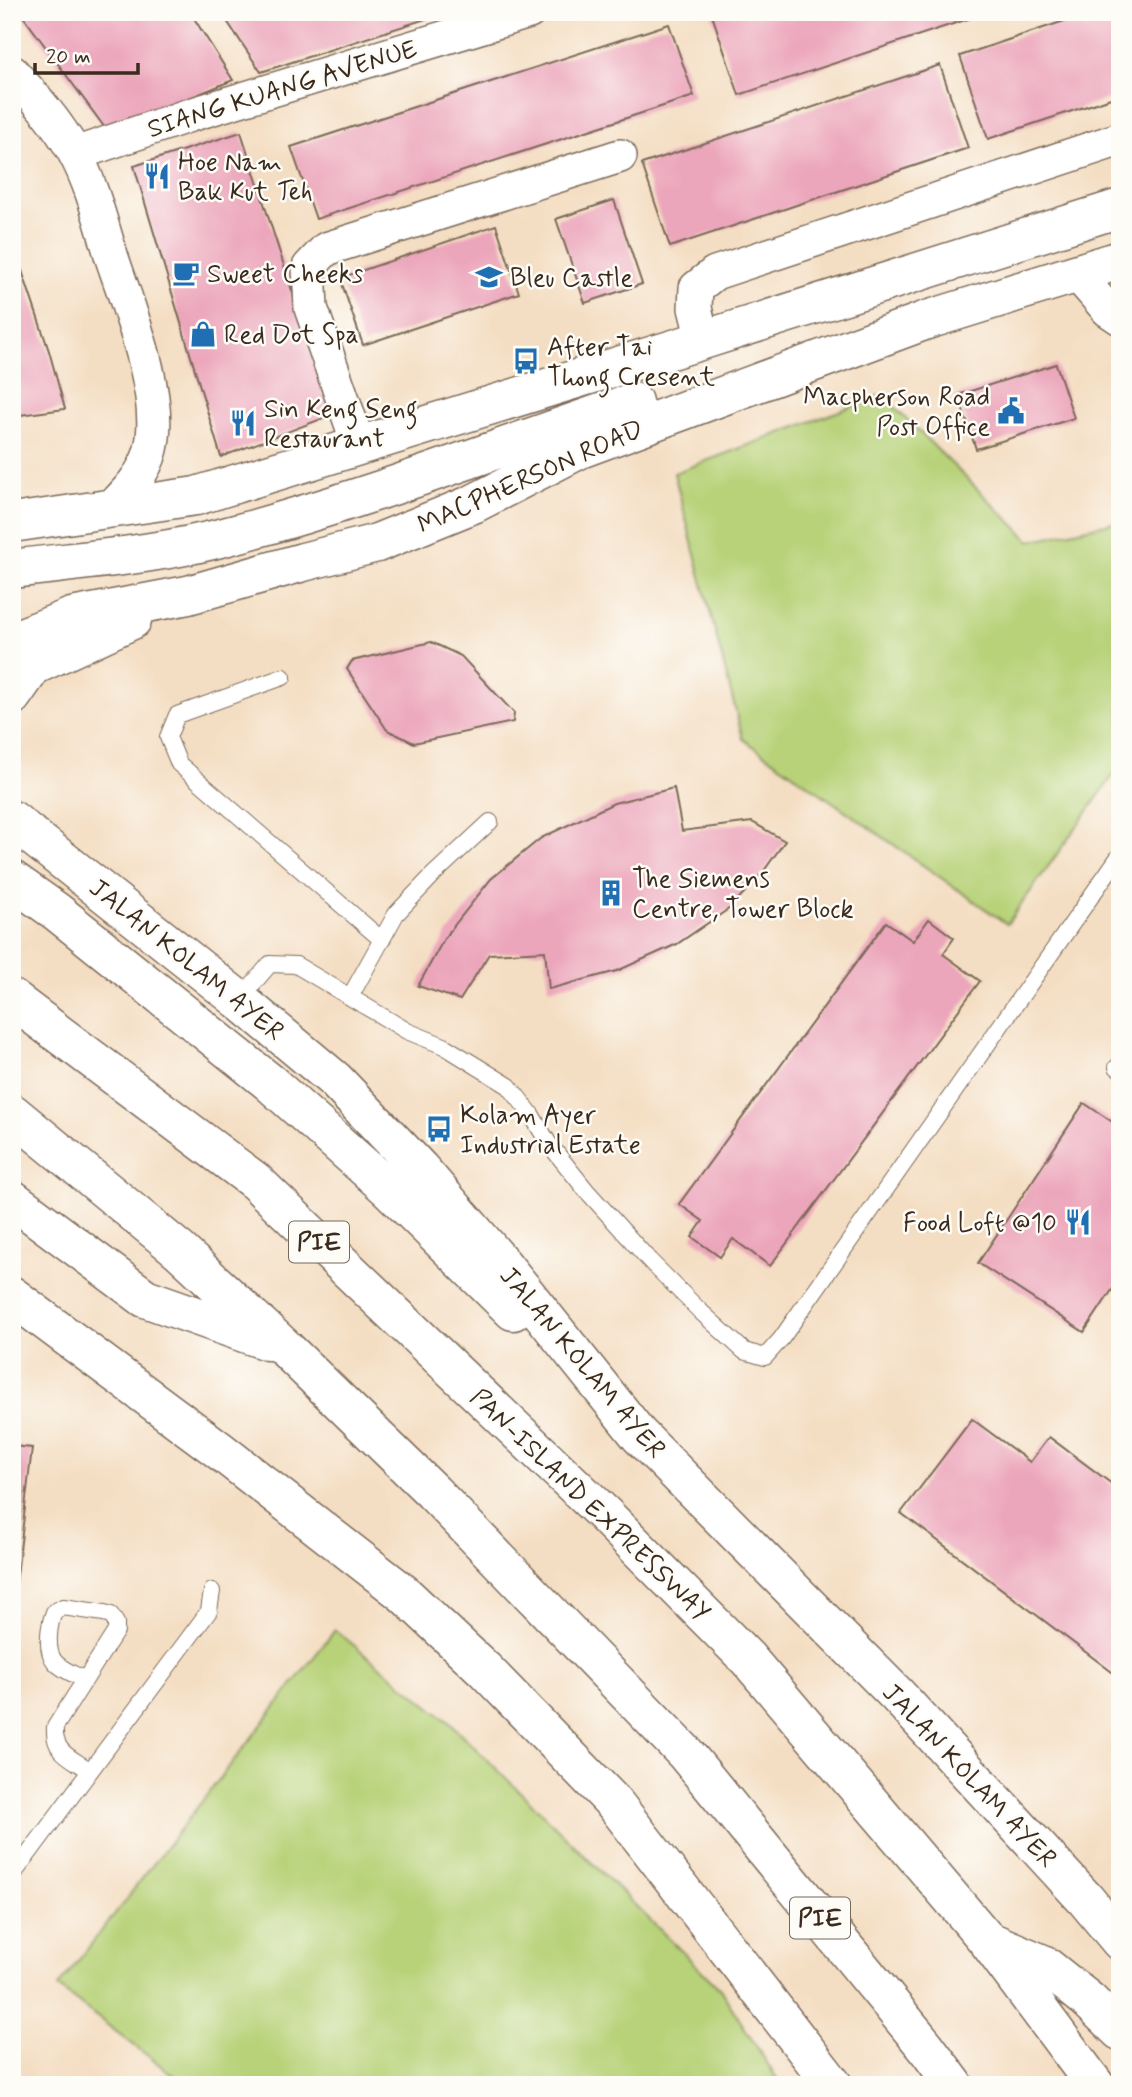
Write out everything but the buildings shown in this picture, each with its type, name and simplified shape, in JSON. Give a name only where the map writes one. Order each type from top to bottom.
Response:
[{"type":"main road","points":[[12,523],[196,496],[1120,208]]},
{"type":"main road","name":"MACPHERSON ROAD","points":[[12,641],[72,617],[188,595],[377,543],[473,504],[580,449],[924,321],[1120,260]]},
{"type":"main road","points":[[12,569],[141,552],[226,537],[350,500],[848,330],[924,321]]},
{"type":"main road","points":[[12,696],[33,666],[188,595]]},
{"type":"main road","name":"JALAN KOLAM AYER","points":[[12,820],[239,1000],[335,1080],[420,1169],[503,1265],[639,1435],[898,1696],[1086,1900],[1120,1941]]},
{"type":"main road","points":[[12,880],[57,912],[269,1082],[389,1189],[639,1435]]},
{"type":"main road","name":"PAN-ISLAND EXPRESSWAY","points":[[12,999],[255,1181],[603,1513],[748,1658],[987,1940],[1095,2085]]},
{"type":"main road","name":"PIE","points":[[12,1113],[179,1250],[284,1347],[433,1492],[685,1753],[926,2047],[954,2085]]},
{"type":"main road","points":[[12,1199],[145,1298],[284,1347]]},
{"type":"main road","points":[[12,1296],[219,1450],[392,1584],[485,1669],[615,1804],[833,2085]]},
{"type":"main road","points":[[987,1940],[1043,1964],[1088,2000],[1120,2031]]},
{"type":"street","name":"SIANG KUANG AVENUE","points":[[75,154],[448,24],[529,12]]},
{"type":"street","points":[[12,72],[49,112],[75,154],[99,215],[150,381],[153,425],[151,450],[134,484],[109,510]]},
{"type":"street","points":[[703,340],[695,308],[696,288],[715,273],[1120,139]]},
{"type":"street","points":[[359,446],[311,308],[309,267],[326,248],[621,156]]},
{"type":"street","points":[[1076,273],[1108,310],[1120,318]]},
{"type":"lane","points":[[283,677],[177,715],[168,737],[179,764],[382,940]]},
{"type":"lane","points":[[350,997],[396,915],[434,874],[490,822]]},
{"type":"lane","points":[[239,1000],[270,964],[296,965],[407,1031],[444,1046],[509,1086],[531,1114],[549,1144],[586,1190],[650,1261],[744,1351],[765,1357],[781,1339],[1120,855]]},
{"type":"lane","points":[[12,1876],[209,1611],[212,1591]]},
{"type":"lane","points":[[85,1680],[56,1664],[52,1657],[50,1623],[54,1612],[63,1607],[111,1615],[116,1623],[116,1631],[85,1680],[55,1727],[54,1740],[59,1749],[90,1771]]},
{"type":"green space","points":[[882,395],[1030,541],[1120,521],[1120,766],[1007,924],[743,739],[674,473]]},
{"type":"green space","points":[[335,1630],[449,1722],[720,1989],[781,2085],[186,2085],[58,1987]]},
{"type":"place","name":"Hoe Nam Bak Kut Teh","points":[[157,176]]},
{"type":"place","name":"Sweet Cheeks","points":[[186,273]]},
{"type":"place","name":"Bleu Castle","points":[[489,277]]},
{"type":"place","name":"Red Dot Spa","points":[[203,334]]},
{"type":"place","name":"After Tai Thong Cresent","points":[[526,361]]},
{"type":"place","name":"Macpherson Road Post Office","points":[[1011,411]]},
{"type":"place","name":"Sin Keng Seng Restaurant","points":[[243,423]]},
{"type":"place","name":"The Siemens Centre, Tower Block","points":[[611,893]]},
{"type":"place","name":"Kolam Ayer Industrial Estate","points":[[439,1129]]},
{"type":"place","name":"Food Loft @10","points":[[1078,1222]]}]
